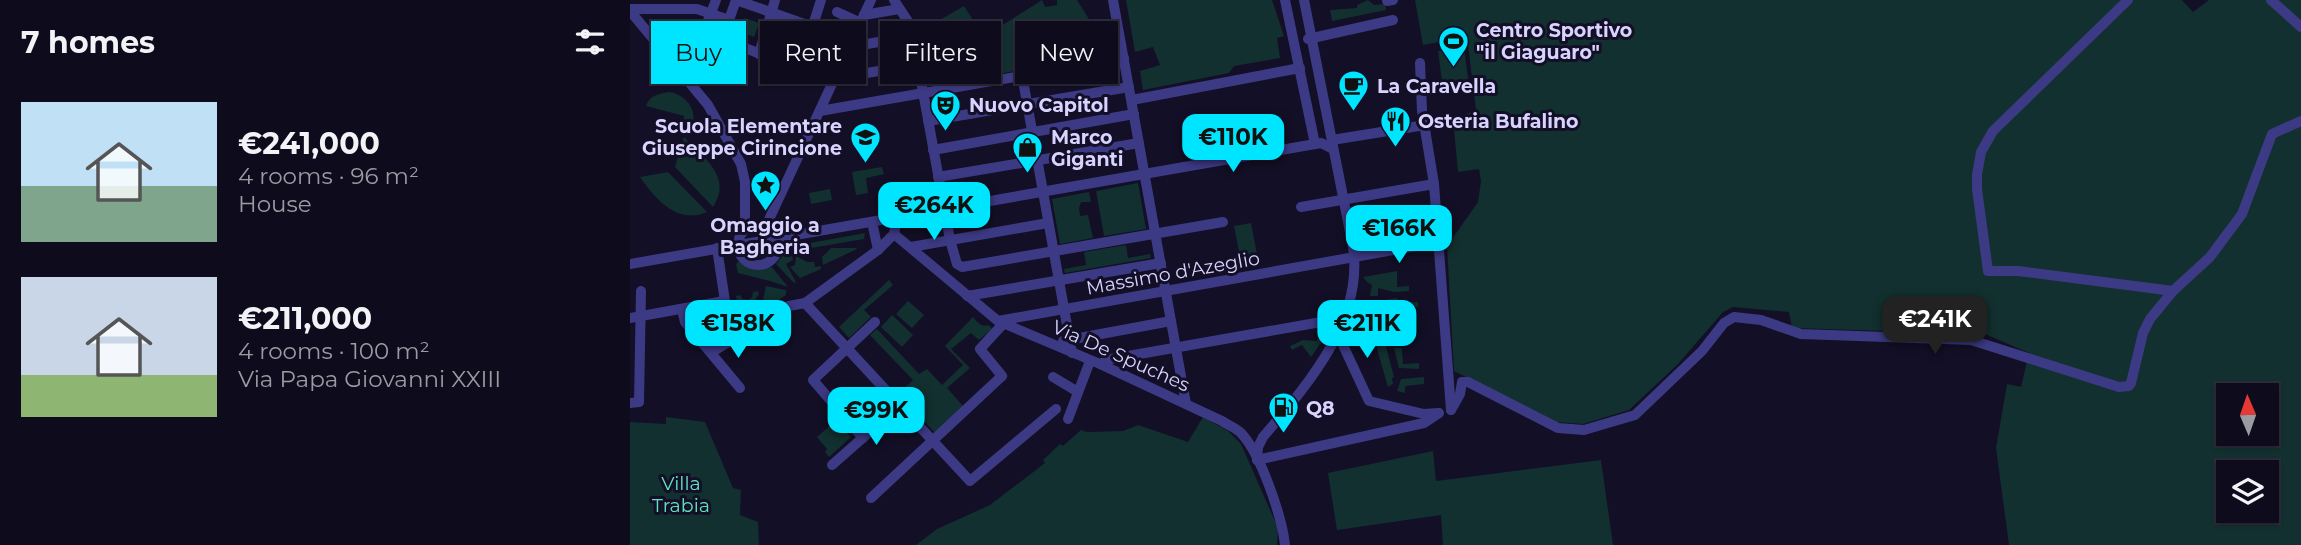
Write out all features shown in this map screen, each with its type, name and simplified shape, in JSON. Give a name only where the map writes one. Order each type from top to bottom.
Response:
[{"type":"street","points":[[708,21],[716,0]]},
{"type":"street","points":[[775,0],[772,12],[759,54],[722,39],[736,0],[772,12],[797,21]]},
{"type":"street","points":[[815,21],[821,0]]},
{"type":"street","points":[[862,19],[871,0]]},
{"type":"street","points":[[1113,0],[1186,404]]},
{"type":"street","points":[[1285,0],[1315,144]]},
{"type":"street","points":[[1304,0],[1355,258],[1352,290],[1337,338],[1320,366],[1263,437],[1258,447],[1257,460],[1424,423],[1439,413]]},
{"type":"street","points":[[1387,1],[1393,0]]},
{"type":"street","points":[[2128,0],[1993,131],[1981,152],[1977,189],[1988,271],[2018,271],[2173,290]]},
{"type":"street","points":[[2271,0],[2301,27]]},
{"type":"street","points":[[837,12],[862,19],[897,4],[908,21]]},
{"type":"street","points":[[631,14],[697,9],[729,20]]},
{"type":"street","points":[[631,14],[651,39]]},
{"type":"street","points":[[1295,42],[1393,20]]},
{"type":"street","points":[[1118,59],[1124,58]]},
{"type":"street","points":[[1420,62],[1422,111],[1434,184],[1451,410]]},
{"type":"street","points":[[1132,100],[1300,68]]},
{"type":"street","points":[[820,111],[1015,76]]},
{"type":"street","points":[[689,84],[708,105],[740,164],[745,182],[745,228],[737,245],[744,259],[757,264],[763,264],[774,257],[778,239],[770,228],[745,228]]},
{"type":"street","points":[[766,226],[832,84]]},
{"type":"street","points":[[921,84],[950,240],[957,264],[962,267],[1223,222]]},
{"type":"street","points":[[1024,84],[1072,353]]},
{"type":"street","points":[[928,121],[1129,87]]},
{"type":"street","points":[[933,150],[1134,114]]},
{"type":"street","points":[[1337,338],[1342,343],[1369,401],[1424,414],[1439,413],[1451,410],[1460,394],[1462,382],[1468,382],[1566,430],[1584,430],[1615,419],[1631,418],[1677,377],[1729,318],[1740,317],[1761,320],[1801,334],[1971,340],[2124,387],[2131,383],[2146,326],[2173,290],[2210,257],[2242,214],[2272,134],[2301,121]]},
{"type":"street","points":[[1310,122],[1332,142]]},
{"type":"street","points":[[630,264],[1425,125]]},
{"type":"street","points":[[938,177],[1139,143]]},
{"type":"street","points":[[1301,207],[1434,184]]},
{"type":"street","points":[[712,352],[789,306],[805,303],[878,250],[894,234],[897,218]]},
{"type":"street","points":[[872,222],[878,250]]},
{"type":"street","points":[[911,247],[1048,223]]},
{"type":"street","name":"Via De Spuches","points":[[894,234],[1001,322],[1223,421],[1242,435],[1257,460],[1283,527],[1285,545]]},
{"type":"street","name":"Massimo d'Azeglio","points":[[1001,322],[1438,242]]},
{"type":"street","points":[[715,249],[729,328],[734,339]]},
{"type":"street","points":[[967,296],[1161,263]]},
{"type":"street","points":[[634,403],[635,352],[642,316],[641,291]]},
{"type":"street","points":[[630,318],[724,302]]},
{"type":"street","points":[[805,303],[970,481],[1056,409]]},
{"type":"street","points":[[682,310],[685,322],[740,388]]},
{"type":"street","points":[[1068,419],[1078,392],[1095,362],[1344,318]]},
{"type":"street","points":[[1054,345],[1068,338],[1171,321]]},
{"type":"street","points":[[863,438],[813,380],[875,322]]},
{"type":"street","points":[[871,498],[1002,376],[980,349],[1001,322]]},
{"type":"street","points":[[1053,377],[1078,392]]},
{"type":"street","points":[[832,465],[900,405]]},
{"type":"street","points":[[1242,435],[1251,438],[1263,437]]},
{"type":"green space","points":[[1042,0],[1045,7],[1057,5],[1057,0],[1077,0],[1090,21],[1015,21],[1015,71],[1001,73],[1001,26]]},
{"type":"green space","points":[[1126,0],[1272,0],[1284,36],[1277,38],[1280,58],[1234,66],[1229,73],[1143,90],[1140,71],[1160,65],[1153,47],[1135,52]]},
{"type":"green space","points":[[1368,0],[1374,5],[1385,4],[1386,10],[1332,21],[1330,10],[1357,8],[1357,5]]},
{"type":"green space","points":[[1415,0],[2182,0],[2193,12],[2209,0],[2301,0],[2301,545],[2009,545],[1996,448],[2007,384],[2021,387],[2029,353],[1985,334],[1792,328],[1789,312],[1733,307],[1723,312],[1678,364],[1629,410],[1583,424],[1556,422],[1454,371],[1447,246],[1478,202],[1481,181],[1479,169],[1458,172],[1453,119],[1476,110],[1467,37],[1423,45]]},
{"type":"green space","points":[[964,6],[974,21],[938,21]]},
{"type":"green space","points":[[745,18],[759,23],[754,37],[746,34]]},
{"type":"green space","name":"Centro Sportivo \"il Giaguaro\"","points":[[1464,48],[1469,85],[1443,89],[1438,51]]},
{"type":"green space","points":[[669,92],[682,97],[691,107],[692,125],[687,131],[683,127],[684,116],[646,106],[652,97]]},
{"type":"green space","points":[[684,137],[707,160],[718,177],[720,186],[713,207],[675,167]]},
{"type":"green space","points":[[882,167],[884,174],[866,178],[868,193],[856,195],[852,172]]},
{"type":"green space","points":[[668,172],[707,212],[696,215],[677,213],[661,202],[640,177]]},
{"type":"green space","points":[[1138,183],[1146,229],[1104,236],[1096,191]]},
{"type":"green space","points":[[830,189],[832,200],[811,204],[809,193]]},
{"type":"green space","points":[[1089,192],[1091,202],[1081,202],[1079,208],[1080,216],[1088,215],[1093,238],[1060,244],[1052,199]]},
{"type":"green space","points":[[1251,223],[1257,254],[1240,257],[1234,226]]},
{"type":"green space","points":[[865,233],[864,239],[811,248],[810,243]]},
{"type":"green space","points":[[801,244],[802,250],[792,255],[793,260],[786,264],[796,282],[794,283],[776,264],[787,247]]},
{"type":"green space","points":[[1126,245],[1128,258],[1150,254],[1151,258],[1065,273],[1064,269],[1086,265],[1084,252]]},
{"type":"green space","points":[[831,248],[857,249],[823,265],[822,257]]},
{"type":"green space","points":[[796,256],[807,262],[814,262],[815,267],[821,266],[821,269],[800,278],[790,267],[795,265]]},
{"type":"green space","points":[[739,261],[756,270],[772,267],[788,287],[738,273],[736,264]]},
{"type":"green space","points":[[1397,271],[1397,287],[1409,286],[1409,291],[1394,292],[1378,288],[1378,296],[1370,296],[1372,285],[1363,277]]},
{"type":"green space","points":[[889,280],[893,285],[864,310],[871,317],[849,338],[839,327]]},
{"type":"green space","points":[[766,286],[786,290],[786,295],[745,321],[763,300]]},
{"type":"green space","points":[[758,291],[759,294],[745,316],[740,316],[736,296],[740,295],[748,300],[753,292]]},
{"type":"green space","points":[[1397,298],[1398,304],[1418,302],[1418,307],[1400,309],[1401,324],[1415,325],[1416,339],[1397,341],[1388,299]]},
{"type":"green space","points":[[908,301],[924,315],[912,328],[896,314]]},
{"type":"green space","points":[[1362,305],[1381,309],[1386,347],[1394,377],[1393,384],[1388,387],[1377,349],[1374,313],[1361,314]]},
{"type":"green space","points":[[717,313],[721,332],[715,335],[699,317]]},
{"type":"green space","points":[[892,315],[913,335],[902,347],[881,327]]},
{"type":"green space","points":[[973,317],[980,324],[989,325],[992,329],[979,340],[971,333],[951,349],[970,368],[947,388],[963,406],[934,432],[899,393],[913,380],[870,335],[877,329],[919,374],[927,369],[942,385],[963,365],[945,346]]},
{"type":"green space","points":[[1328,332],[1311,357],[1302,345],[1292,350],[1290,346],[1303,340],[1316,341]]},
{"type":"green space","points":[[1394,348],[1402,348],[1403,364],[1419,363],[1419,369],[1399,368]]},
{"type":"green space","points":[[1424,377],[1424,384],[1405,386],[1405,393],[1397,391],[1401,379]]},
{"type":"green space","name":"Villa Trabia","points":[[666,417],[705,422],[733,488],[741,490],[740,515],[758,522],[759,545],[630,545],[630,422],[666,424]]},
{"type":"green space","points":[[1203,417],[1228,431],[1241,444],[1278,528],[1277,545],[916,545],[937,529],[990,505],[1045,463],[1043,460],[1060,444],[1063,446],[1081,430],[1123,431],[1138,425],[1188,442]]},
{"type":"green space","points":[[833,423],[851,437],[829,457],[825,452],[827,449],[817,437]]},
{"type":"green space","points":[[1433,451],[1436,481],[1601,460],[1613,545],[1443,545],[1441,515],[1337,530],[1328,473]]},
{"type":"place","name":"Centro Sportivo \"il Giaguaro\"","points":[[1453,68]]},
{"type":"place","name":"La Caravella","points":[[1354,113]]},
{"type":"place","name":"Nuovo Capitol","points":[[946,132]]},
{"type":"place","name":"Osteria Bufalino","points":[[1395,148]]},
{"type":"place","name":"Scuola Elementare Giuseppe Cirincione","points":[[865,164]]},
{"type":"place","name":"Marco Giganti","points":[[1028,175]]},
{"type":"place","name":"Omaggio a Bagheria","points":[[765,213]]},
{"type":"place","name":"Q8","points":[[1283,435]]}]
